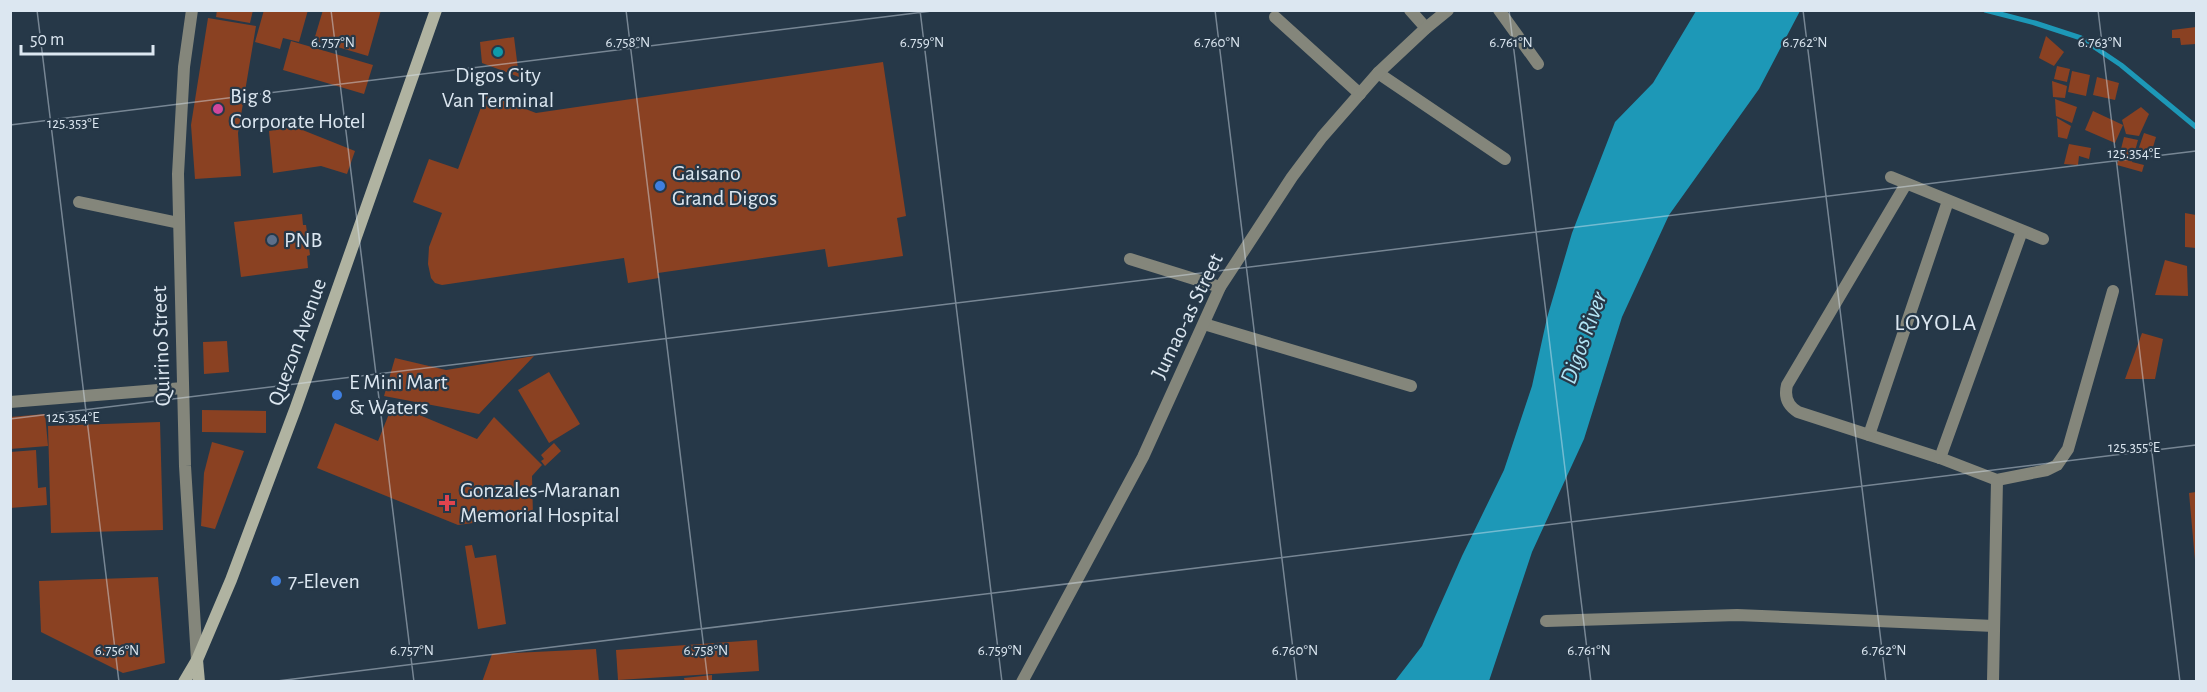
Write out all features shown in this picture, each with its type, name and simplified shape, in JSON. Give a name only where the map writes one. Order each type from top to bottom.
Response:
[{"type":"main road","name":"Quezon Avenue","points":[[184,681],[197,660],[231,580],[296,407],[436,10]]},
{"type":"main road","name":"Quirino Street","points":[[197,660],[199,681]]},
{"type":"street","name":"Quirino Street","points":[[192,10],[180,113],[178,174],[189,544],[197,660]]},
{"type":"street","points":[[1410,10],[1426,28]]},
{"type":"street","name":"Jumao-as Street","points":[[1022,681],[1143,457],[1220,287],[1292,177],[1322,137],[1378,73],[1448,10]]},
{"type":"street","points":[[1499,10],[1538,64]]},
{"type":"street","points":[[1275,17],[1360,94]]},
{"type":"street","points":[[1378,73],[1505,159]]},
{"type":"street","points":[[1891,177],[2043,239]]},
{"type":"street","points":[[1906,184],[1786,389],[1787,401],[1798,412],[1940,458],[1997,480],[2047,470],[2057,465],[2066,454],[2113,291]]},
{"type":"street","points":[[1869,435],[1948,201]]},
{"type":"street","points":[[79,202],[179,224]]},
{"type":"street","points":[[1940,458],[2022,231]]},
{"type":"street","points":[[1130,259],[1220,287]]},
{"type":"street","points":[[1204,324],[1411,386]]},
{"type":"street","points":[[10,402],[183,388]]},
{"type":"street","points":[[1993,681],[1997,480]]},
{"type":"street","points":[[1546,621],[1737,615],[1994,626]]},
{"type":"water","name":"Digos River","points":[[1696,11],[1800,11],[1759,89],[1669,215],[1622,317],[1584,439],[1532,552],[1489,681],[1395,681],[1422,646],[1504,470],[1532,386],[1547,318],[1572,233],[1615,122],[1653,83]]},
{"type":"building","points":[[217,10],[253,10],[250,23],[216,17]]},
{"type":"building","points":[[264,10],[308,10],[299,42],[283,38],[280,49],[255,42]]},
{"type":"building","points":[[323,10],[381,10],[368,56],[314,40]]},
{"type":"building","name":"Big 8 Corporate Hotel","points":[[208,18],[256,26],[238,133],[241,176],[195,179],[191,125]]},
{"type":"building","points":[[2196,27],[2196,44],[2181,45],[2180,38],[2172,38],[2172,30]]},
{"type":"building","points":[[2046,36],[2064,52],[2054,66],[2039,58]]},
{"type":"building","name":"Digos City Van Terminal","points":[[514,37],[519,77],[482,63],[480,42]]},
{"type":"building","points":[[291,41],[373,65],[364,94],[283,70]]},
{"type":"building","name":"Gaisano Grand Digos","points":[[883,62],[906,216],[897,218],[903,256],[828,267],[825,249],[658,273],[659,278],[628,283],[624,258],[442,285],[435,283],[431,278],[428,264],[429,247],[442,213],[413,202],[429,159],[458,169],[486,94],[536,113]]},
{"type":"building","points":[[2057,66],[2070,69],[2067,82],[2054,79]]},
{"type":"building","points":[[2072,71],[2090,75],[2086,96],[2068,92]]},
{"type":"building","points":[[2097,77],[2119,83],[2115,100],[2093,95]]},
{"type":"building","points":[[2052,81],[2067,86],[2065,98],[2053,97]]},
{"type":"building","points":[[2055,99],[2077,107],[2072,123],[2056,116]]},
{"type":"building","points":[[2141,107],[2149,114],[2139,136],[2126,134],[2122,120]]},
{"type":"building","points":[[2093,111],[2123,125],[2115,143],[2085,130]]},
{"type":"building","points":[[2057,118],[2071,126],[2067,139],[2058,137]]},
{"type":"building","points":[[295,127],[355,151],[347,174],[321,166],[273,173],[269,131]]},
{"type":"building","points":[[2144,133],[2156,137],[2151,154],[2136,156]]},
{"type":"building","points":[[2124,137],[2138,140],[2132,162],[2144,165],[2142,172],[2117,165]]},
{"type":"building","points":[[2069,144],[2091,148],[2089,159],[2079,156],[2078,165],[2064,164]]},
{"type":"building","points":[[2185,213],[2196,215],[2196,248],[2185,247]]},
{"type":"building","name":"PNB","points":[[302,214],[303,225],[306,225],[310,255],[307,256],[308,268],[241,277],[234,222]]},
{"type":"building","points":[[2165,260],[2187,266],[2188,296],[2155,295]]},
{"type":"building","points":[[2142,333],[2163,339],[2155,379],[2125,379]]},
{"type":"building","points":[[227,341],[229,372],[204,374],[203,342]]},
{"type":"building","points":[[534,356],[479,414],[384,396],[395,358],[446,370]]},
{"type":"building","points":[[549,372],[580,424],[549,443],[518,390]]},
{"type":"building","points":[[393,404],[477,439],[494,417],[542,465],[532,476],[533,515],[458,525],[317,468],[335,423],[378,441]]},
{"type":"building","points":[[202,410],[266,411],[266,433],[202,432]]},
{"type":"building","points":[[45,414],[48,446],[10,449],[10,417]]},
{"type":"building","points":[[160,422],[163,530],[51,533],[48,426]]},
{"type":"building","points":[[212,442],[244,451],[215,529],[201,526],[204,473]]},
{"type":"building","points":[[554,443],[561,451],[545,466],[541,461],[544,459],[541,455]]},
{"type":"building","points":[[36,450],[38,488],[46,487],[47,505],[10,508],[10,452]]},
{"type":"building","points":[[2196,492],[2196,560],[2195,560],[2189,493]]},
{"type":"building","points":[[472,545],[475,558],[496,555],[506,624],[478,629],[465,546]]},
{"type":"building","points":[[158,577],[165,663],[123,673],[41,632],[39,581]]},
{"type":"building","points":[[757,640],[759,671],[618,680],[616,650]]},
{"type":"building","points":[[596,649],[599,682],[482,682],[492,654]]},
{"type":"building","points":[[712,675],[712,682],[685,682],[684,678]]},
{"type":"waterway","points":[[1985,10],[2081,38],[2121,65],[2196,127]]},
{"type":"place","name":"Digos City Van Terminal","points":[[498,52]]},
{"type":"place","name":"Big 8 Corporate Hotel","points":[[218,109]]},
{"type":"place","name":"Gaisano Grand Digos","points":[[660,186]]},
{"type":"place","name":"PNB","points":[[272,240]]},
{"type":"place","name":"E Mini Mart & Waters","points":[[337,395]]},
{"type":"place","name":"Gonzales-Maranan Memorial Hospital","points":[[447,503]]},
{"type":"place","name":"7-Eleven","points":[[276,581]]},
{"type":"district","name":"LOYOLA","points":[[1936,323]]}]
